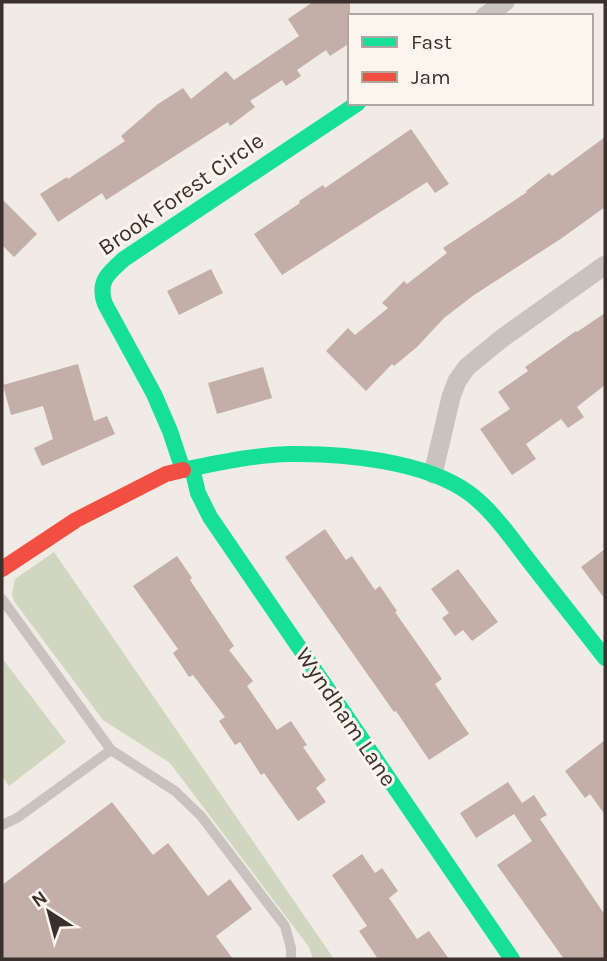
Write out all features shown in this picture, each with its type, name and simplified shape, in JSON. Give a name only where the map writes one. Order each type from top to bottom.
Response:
[{"type":"street","points":[[488,14],[505,2]]},
{"type":"street","name":"Brook Forest Circle","points":[[187,469],[147,378],[106,309],[102,280],[124,260],[355,105]]},
{"type":"street","points":[[433,474],[451,397],[457,381],[467,367],[605,265]]},
{"type":"street","points":[[2,569],[76,520],[145,483],[187,469],[244,458],[288,454],[335,456],[393,464],[433,474],[460,486],[501,525],[605,658]]},
{"type":"street","name":"Wyndham Lane","points":[[187,469],[210,517],[512,959]]},
{"type":"lane","points":[[2,599],[111,750],[175,791],[201,816],[285,926],[291,948],[290,959]]},
{"type":"lane","points":[[2,825],[17,818],[111,750]]},
{"type":"green space","points":[[54,552],[334,959],[313,959],[309,947],[170,763],[103,720],[14,601],[12,594],[15,579]]},
{"type":"green space","points":[[2,658],[66,742],[9,786],[2,776]]},
{"type":"building","points":[[313,2],[350,2],[348,44],[330,56],[326,50],[297,70],[301,76],[286,86],[282,80],[250,101],[255,107],[230,126],[228,122],[106,200],[102,193],[58,222],[40,194],[125,141],[121,136],[158,104],[183,88],[191,99],[226,71],[234,80],[299,36],[288,19]]},
{"type":"building","points":[[411,129],[449,184],[435,193],[427,182],[282,275],[254,234],[300,203],[299,201],[323,185],[325,188]]},
{"type":"building","points":[[605,137],[605,207],[444,318],[417,347],[394,366],[392,364],[366,391],[326,351],[348,328],[355,335],[388,308],[382,303],[404,281],[407,284],[447,253],[443,248],[527,192],[549,173],[552,176]]},
{"type":"building","points":[[2,199],[37,234],[14,257],[2,245]]},
{"type":"building","points":[[211,269],[223,293],[179,315],[167,291]]},
{"type":"building","points":[[605,313],[605,385],[577,407],[584,417],[568,428],[561,419],[526,444],[536,459],[512,475],[480,429],[510,409],[498,392],[528,371],[525,367]]},
{"type":"building","points":[[78,364],[94,421],[107,416],[115,434],[42,466],[34,448],[53,439],[43,406],[11,415],[3,385]]},
{"type":"building","points":[[263,367],[272,398],[217,414],[208,383]]},
{"type":"building","points":[[325,529],[346,560],[352,556],[375,590],[380,586],[442,679],[435,684],[469,734],[429,760],[285,557]]},
{"type":"building","points":[[605,549],[605,599],[581,567]]},
{"type":"building","points":[[177,556],[234,646],[229,650],[253,681],[247,686],[277,730],[291,721],[307,745],[303,747],[326,780],[316,788],[326,802],[298,821],[264,773],[261,775],[240,742],[235,745],[219,721],[225,717],[193,675],[189,677],[173,653],[178,649],[133,586]]},
{"type":"building","points":[[458,569],[498,622],[472,641],[463,630],[455,636],[442,618],[449,613],[431,589]]},
{"type":"building","points":[[605,740],[605,815],[590,794],[585,798],[565,771]]},
{"type":"building","points":[[508,782],[522,803],[534,795],[547,815],[540,819],[605,915],[605,959],[564,959],[497,865],[532,841],[514,814],[476,838],[460,813]]},
{"type":"building","points":[[112,802],[153,855],[168,843],[208,896],[230,879],[252,909],[216,936],[233,959],[2,959],[2,885]]},
{"type":"building","points":[[362,854],[375,873],[382,868],[398,891],[389,898],[417,939],[429,931],[449,959],[378,959],[359,931],[367,926],[332,875]]},
{"type":"traffic: fast","points":[[183,470],[154,394],[105,304],[103,284],[124,259],[355,105]]},
{"type":"traffic: fast","points":[[183,470],[262,456],[334,455],[407,466],[451,482],[469,493],[493,515],[605,658]]},
{"type":"traffic: fast","points":[[192,468],[198,493],[210,517],[512,959]]},
{"type":"traffic: jam","points":[[2,569],[76,520],[166,474],[183,470]]}]
